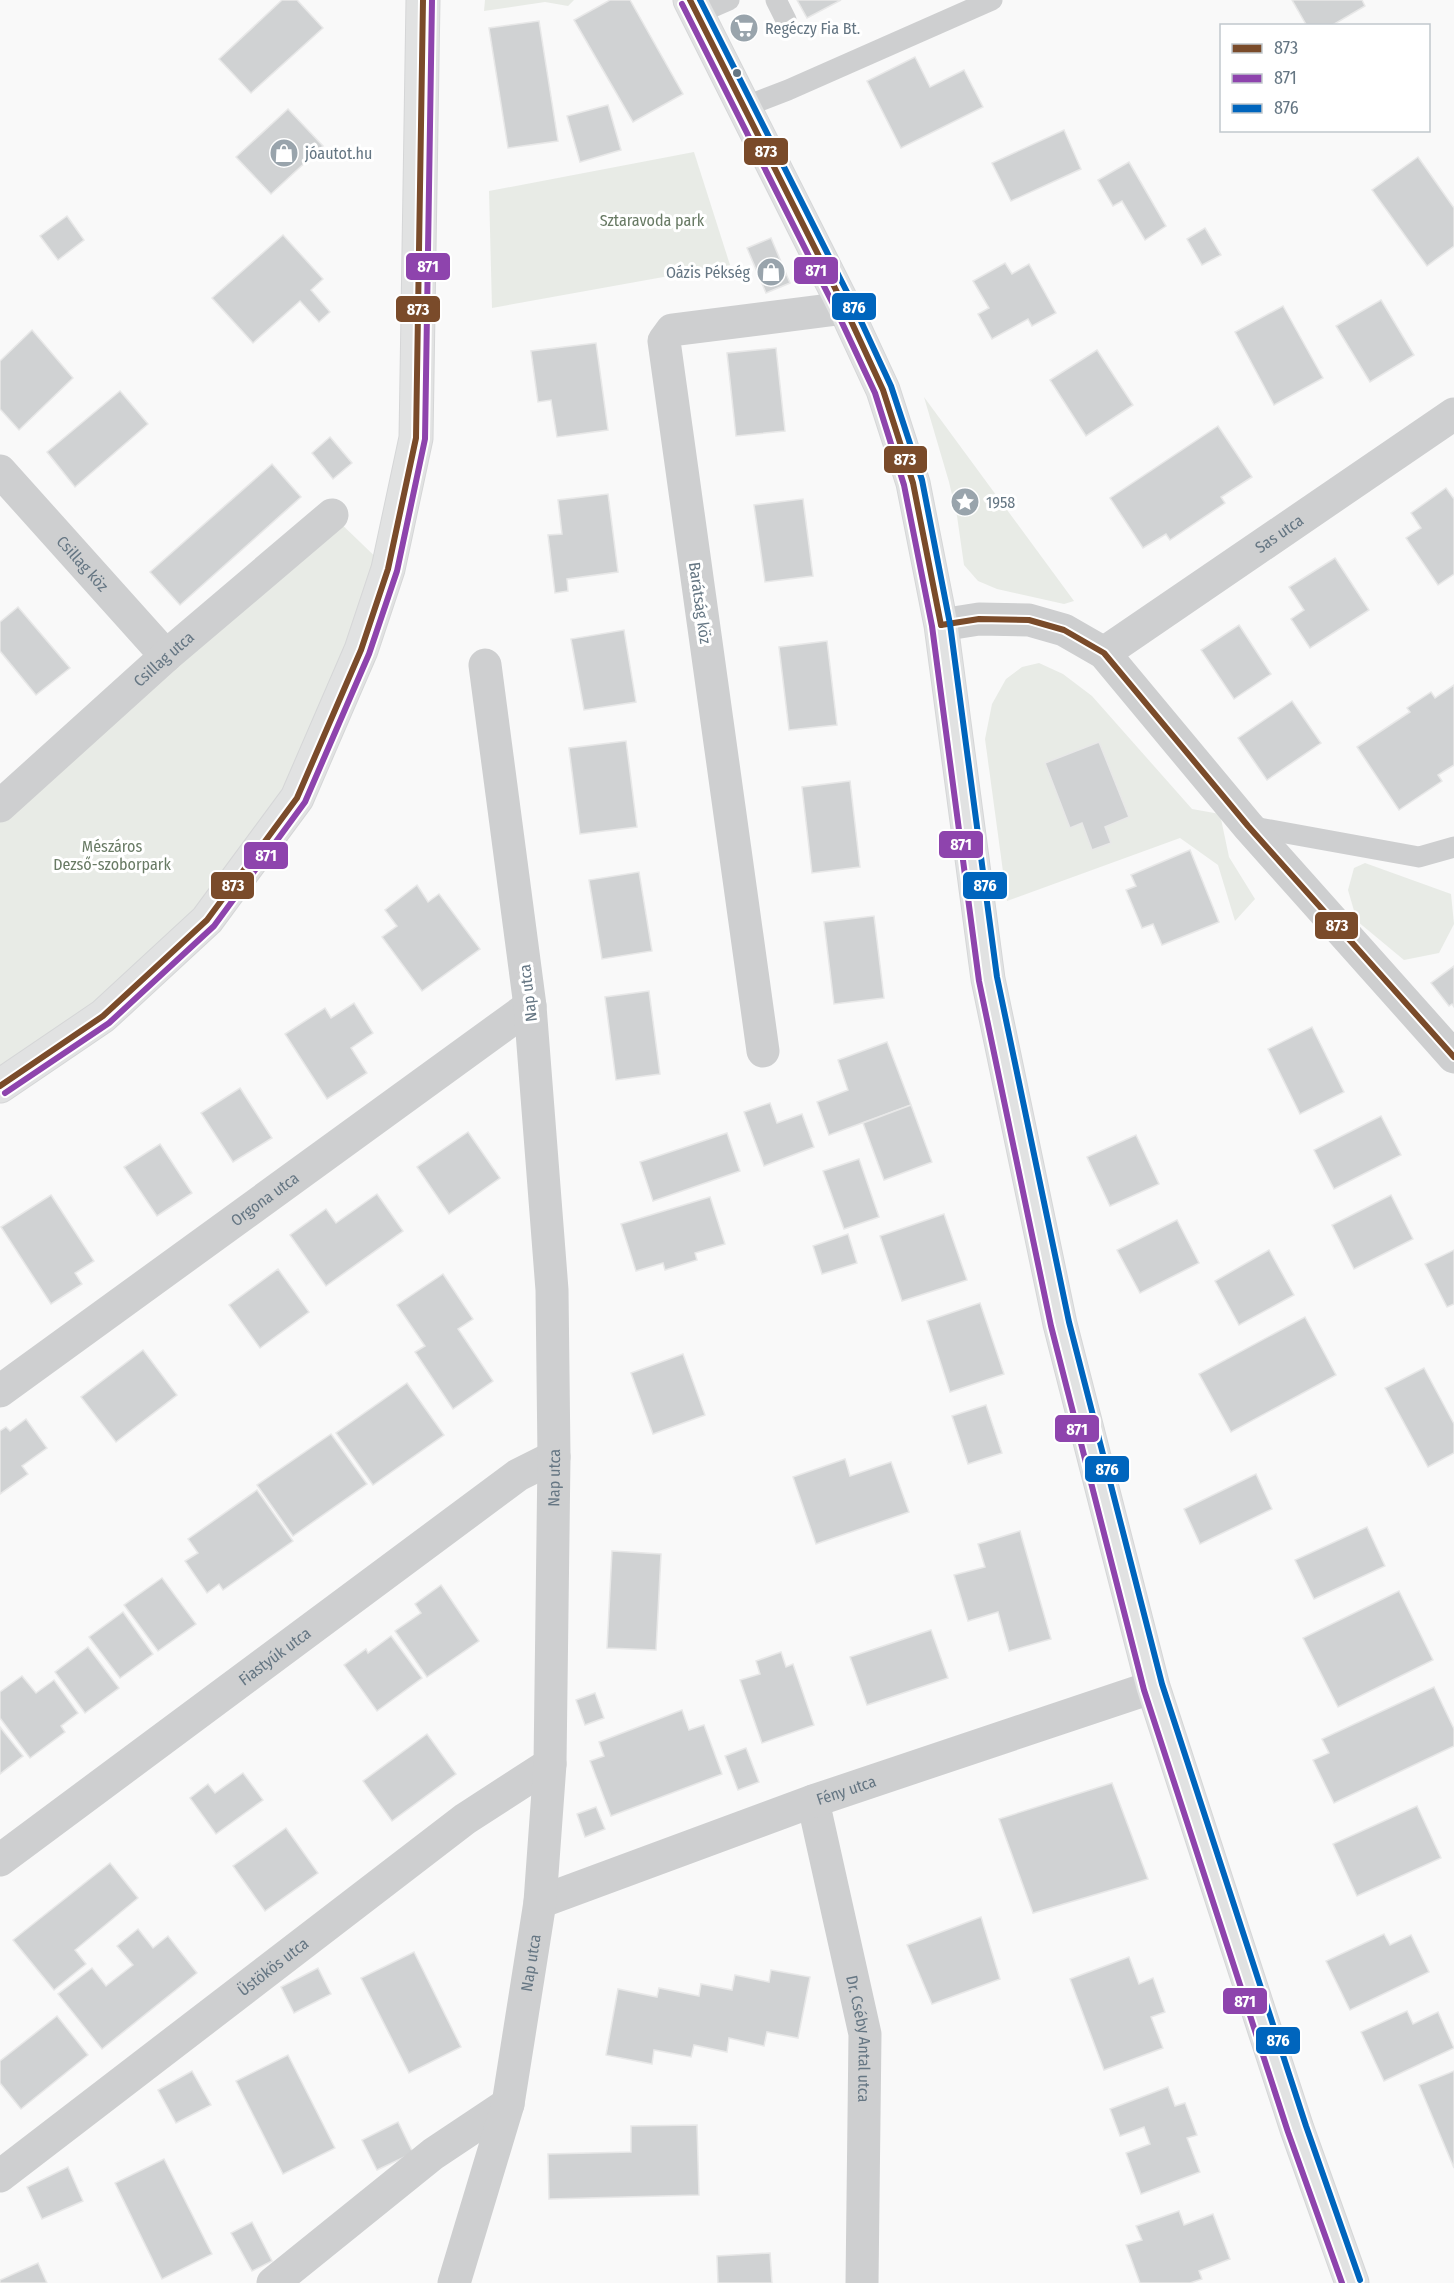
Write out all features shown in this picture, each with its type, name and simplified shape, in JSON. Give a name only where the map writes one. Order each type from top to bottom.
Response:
[{"type":"street","points":[[0,1086],[104,1016],[207,920],[297,798],[361,650],[388,570],[416,438],[423,0]]},
{"type":"street","points":[[694,7],[845,308],[883,390],[914,483],[941,625],[988,979],[1060,1324],[1153,1687],[1297,2129],[1352,2283]]},
{"type":"street","name":"Barátság köz","points":[[763,1051],[664,341],[672,330],[845,308]]},
{"type":"street","name":"Sas utca","points":[[1104,653],[1454,414]]},
{"type":"street","name":"Csillag köz","points":[[0,471],[166,656]]},
{"type":"street","name":"Csillag utca","points":[[0,806],[166,656],[332,515]]},
{"type":"street","points":[[941,625],[979,619],[1029,620],[1064,630],[1104,653],[1248,826],[1454,1057]]},
{"type":"street","name":"Nap utca","points":[[454,2283],[508,2104],[540,1902],[550,1764],[554,1457],[552,1290],[530,1006],[485,665]]},
{"type":"street","name":"Orgona utca","points":[[0,1391],[530,1006]]},
{"type":"street","name":"Fiastyúk utca","points":[[0,1860],[518,1475],[554,1457]]},
{"type":"street","name":"Fény utca","points":[[540,1902],[813,1801],[1153,1687]]},
{"type":"street","name":"Üstökös utca","points":[[0,2176],[465,1819],[550,1764]]},
{"type":"street","name":"Dr. Cséby Antal utca","points":[[813,1801],[865,2034],[862,2283]]},
{"type":"street","points":[[273,2283],[433,2154],[508,2104]]},
{"type":"lane","points":[[694,7],[729,0]]},
{"type":"lane","points":[[776,0],[786,20]]},
{"type":"lane","points":[[744,107],[788,90],[992,0]]},
{"type":"lane","points":[[1248,826],[1419,857],[1454,847]]},
{"type":"green space","points":[[485,0],[574,0],[568,6],[545,2],[484,11]]},
{"type":"green space","name":"Sztaravoda park","points":[[694,152],[730,265],[492,308],[489,191]]},
{"type":"green space","points":[[924,397],[1074,601],[1064,604],[997,589],[978,581],[964,565],[957,516],[949,482]]},
{"type":"green space","name":"Mészáros Dezső-szoborpark","points":[[332,515],[388,569],[297,798],[207,920],[0,1086],[0,806]]},
{"type":"green space","points":[[1039,663],[1063,674],[1092,696],[1192,809],[1220,814],[1229,857],[1255,899],[1235,921],[1218,865],[1180,838],[1007,901],[985,739],[992,704],[1006,679],[1022,667]]},
{"type":"green space","points":[[1365,863],[1451,894],[1454,924],[1439,953],[1404,960],[1357,921],[1348,890],[1354,868]]},
{"type":"building","points":[[282,0],[297,0],[323,28],[251,93],[219,59]]},
{"type":"building","points":[[610,0],[630,0],[683,94],[633,122],[574,20]]},
{"type":"building","points":[[797,0],[841,0],[807,18]]},
{"type":"building","points":[[1292,0],[1362,0],[1365,6],[1334,24],[1306,24]]},
{"type":"building","points":[[539,21],[558,141],[508,148],[489,28]]},
{"type":"building","points":[[915,57],[930,87],[964,70],[983,107],[901,148],[867,81]]},
{"type":"building","points":[[608,105],[621,150],[580,162],[567,116]]},
{"type":"building","points":[[288,109],[323,146],[271,194],[236,157]]},
{"type":"building","points":[[1064,130],[1081,169],[1011,201],[992,163]]},
{"type":"building","points":[[1418,157],[1454,208],[1454,246],[1427,266],[1372,190]]},
{"type":"building","points":[[1129,162],[1166,226],[1145,240],[1122,201],[1113,206],[1098,180]]},
{"type":"building","points":[[67,216],[84,240],[58,260],[40,236]]},
{"type":"building","points":[[1205,228],[1221,255],[1202,265],[1187,239]]},
{"type":"building","points":[[283,235],[323,279],[311,290],[330,312],[319,322],[300,301],[253,343],[212,298]]},
{"type":"building","name":"Oázis Pékség","points":[[771,238],[790,283],[766,293],[747,248]]},
{"type":"building","points":[[1005,263],[1012,274],[1029,264],[1056,313],[1032,326],[1028,319],[992,339],[978,314],[989,308],[973,281]]},
{"type":"building","points":[[1381,300],[1414,355],[1370,382],[1336,326]]},
{"type":"building","points":[[1283,306],[1323,378],[1274,405],[1235,332]]},
{"type":"building","points":[[32,330],[73,378],[19,430],[0,409],[0,361]]},
{"type":"building","points":[[596,343],[608,430],[557,437],[551,400],[538,402],[531,351]]},
{"type":"building","points":[[776,348],[785,431],[736,436],[727,353]]},
{"type":"building","points":[[1097,350],[1133,405],[1086,436],[1050,380]]},
{"type":"building","points":[[120,391],[148,424],[75,487],[47,452]]},
{"type":"building","points":[[1218,426],[1252,477],[1221,497],[1225,503],[1170,540],[1166,534],[1143,548],[1110,498]]},
{"type":"building","points":[[330,437],[352,463],[333,479],[312,453]]},
{"type":"building","points":[[272,464],[301,497],[180,605],[150,572]]},
{"type":"building","points":[[1446,488],[1454,499],[1454,574],[1438,585],[1406,538],[1421,528],[1411,513]]},
{"type":"building","points":[[608,494],[618,572],[567,579],[568,591],[555,593],[548,535],[562,534],[558,500]]},
{"type":"building","points":[[803,499],[813,576],[765,582],[754,505]]},
{"type":"building","points":[[1335,558],[1369,610],[1310,648],[1291,619],[1304,610],[1289,587]]},
{"type":"building","points":[[18,607],[70,668],[36,695],[0,651],[0,622]]},
{"type":"building","points":[[1239,625],[1271,674],[1234,699],[1201,650]]},
{"type":"building","points":[[624,630],[636,702],[584,710],[571,639]]},
{"type":"building","points":[[827,641],[837,725],[789,730],[779,647]]},
{"type":"building","points":[[1454,685],[1454,765],[1438,775],[1442,781],[1399,810],[1357,747],[1410,712],[1407,708],[1431,692],[1435,698]]},
{"type":"building","points":[[1292,701],[1321,743],[1267,780],[1238,738]]},
{"type":"building","points":[[626,741],[637,827],[580,834],[569,748]]},
{"type":"building","points":[[1099,742],[1129,817],[1105,827],[1111,843],[1092,850],[1082,823],[1070,828],[1045,763]]},
{"type":"building","points":[[850,781],[860,867],[812,873],[802,787]]},
{"type":"building","points":[[1190,850],[1219,922],[1162,945],[1153,924],[1142,928],[1126,890],[1136,886],[1131,875]]},
{"type":"building","points":[[639,872],[652,951],[602,959],[589,880]]},
{"type":"building","points":[[417,885],[428,902],[439,894],[480,949],[422,991],[382,937],[397,926],[385,910]]},
{"type":"building","points":[[874,916],[884,998],[834,1004],[824,922]]},
{"type":"building","points":[[1454,966],[1454,1007],[1452,1004],[1449,1006],[1431,983]]},
{"type":"building","points":[[649,991],[660,1074],[616,1080],[605,997]]},
{"type":"building","points":[[354,1003],[373,1033],[351,1048],[367,1073],[327,1099],[285,1034],[325,1008],[331,1018]]},
{"type":"building","points":[[1312,1027],[1344,1092],[1300,1114],[1268,1049]]},
{"type":"building","points":[[887,1042],[911,1105],[829,1135],[817,1102],[848,1090],[838,1060]]},
{"type":"building","points":[[240,1088],[272,1138],[233,1162],[201,1113]]},
{"type":"building","points":[[770,1103],[777,1123],[802,1114],[814,1147],[764,1166],[744,1112]]},
{"type":"building","points":[[911,1105],[932,1162],[884,1180],[863,1123]]},
{"type":"building","points":[[1381,1116],[1401,1155],[1334,1189],[1314,1150]]},
{"type":"building","points":[[468,1132],[500,1178],[449,1214],[417,1167]]},
{"type":"building","points":[[727,1133],[740,1171],[653,1201],[640,1162]]},
{"type":"building","points":[[1136,1135],[1159,1184],[1110,1206],[1087,1157]]},
{"type":"building","points":[[160,1144],[192,1193],[157,1216],[124,1167]]},
{"type":"building","points":[[859,1159],[879,1217],[844,1229],[823,1171]]},
{"type":"building","points":[[377,1194],[403,1231],[326,1286],[290,1235],[326,1209],[336,1223]]},
{"type":"building","points":[[51,1195],[94,1261],[75,1273],[82,1284],[51,1304],[1,1227]]},
{"type":"building","points":[[1391,1195],[1413,1239],[1354,1269],[1332,1225]]},
{"type":"building","points":[[710,1197],[725,1244],[695,1253],[697,1260],[665,1270],[663,1263],[636,1271],[621,1224]]},
{"type":"building","points":[[944,1214],[967,1280],[902,1301],[880,1236]]},
{"type":"building","points":[[1177,1220],[1199,1263],[1140,1293],[1117,1250]]},
{"type":"building","points":[[848,1234],[857,1263],[822,1274],[813,1246]]},
{"type":"building","points":[[1269,1250],[1294,1295],[1239,1325],[1215,1281]]},
{"type":"building","points":[[1454,1250],[1454,1304],[1447,1307],[1425,1264]]},
{"type":"building","points":[[278,1269],[309,1312],[260,1348],[229,1305]]},
{"type":"building","points":[[443,1274],[473,1319],[458,1329],[493,1381],[453,1409],[415,1352],[425,1346],[397,1305]]},
{"type":"building","points":[[980,1303],[1004,1374],[950,1392],[927,1321]]},
{"type":"building","points":[[1305,1317],[1336,1375],[1231,1432],[1199,1374]]},
{"type":"building","points":[[143,1350],[177,1395],[116,1442],[81,1397]]},
{"type":"building","points":[[683,1354],[705,1415],[653,1434],[631,1373]]},
{"type":"building","points":[[1424,1368],[1454,1424],[1454,1453],[1428,1467],[1385,1388]]},
{"type":"building","points":[[407,1383],[444,1435],[373,1485],[336,1433]]},
{"type":"building","points":[[986,1405],[1002,1453],[968,1464],[952,1416]]},
{"type":"building","points":[[26,1419],[47,1448],[22,1466],[28,1474],[0,1494],[0,1431],[6,1427],[10,1431]]},
{"type":"building","points":[[331,1434],[367,1484],[293,1536],[257,1485]]},
{"type":"building","points":[[845,1459],[850,1476],[891,1462],[909,1512],[816,1544],[793,1477]]},
{"type":"building","points":[[1256,1474],[1272,1509],[1200,1544],[1184,1509]]},
{"type":"building","points":[[257,1490],[293,1541],[223,1590],[219,1584],[207,1593],[185,1561],[198,1553],[188,1539]]},
{"type":"building","points":[[1367,1527],[1385,1566],[1314,1599],[1295,1560]]},
{"type":"building","points":[[1020,1531],[1051,1639],[1009,1651],[998,1612],[968,1621],[954,1575],[985,1567],[978,1544]]},
{"type":"building","points":[[612,1551],[661,1554],[656,1650],[607,1648]]},
{"type":"building","points":[[162,1578],[196,1624],[158,1651],[124,1605]]},
{"type":"building","points":[[441,1585],[479,1641],[427,1677],[395,1631],[421,1613],[415,1604]]},
{"type":"building","points":[[1399,1591],[1433,1660],[1338,1707],[1303,1638]]},
{"type":"building","points":[[123,1612],[153,1654],[120,1678],[89,1637]]},
{"type":"building","points":[[931,1630],[948,1678],[867,1705],[850,1657]]},
{"type":"building","points":[[391,1636],[422,1678],[377,1711],[344,1665],[366,1649],[368,1653]]},
{"type":"building","points":[[88,1647],[119,1688],[85,1713],[55,1672]]},
{"type":"building","points":[[781,1652],[786,1667],[793,1664],[814,1725],[762,1743],[740,1680],[760,1674],[756,1661]]},
{"type":"building","points":[[22,1676],[36,1693],[54,1680],[78,1713],[61,1726],[65,1732],[30,1758],[0,1718],[0,1692]]},
{"type":"building","points":[[1434,1687],[1454,1729],[1454,1746],[1334,1803],[1313,1760],[1329,1753],[1322,1739]]},
{"type":"building","points":[[595,1693],[604,1718],[585,1725],[576,1700]]},
{"type":"building","points":[[682,1710],[689,1730],[704,1725],[722,1774],[611,1816],[590,1761],[604,1756],[599,1742]]},
{"type":"building","points":[[0,1727],[23,1756],[0,1774]]},
{"type":"building","points":[[427,1734],[456,1774],[392,1821],[363,1781]]},
{"type":"building","points":[[746,1748],[759,1782],[738,1790],[725,1756]]},
{"type":"building","points":[[243,1773],[263,1800],[216,1834],[190,1798],[208,1784],[215,1793]]},
{"type":"building","points":[[1112,1783],[1148,1879],[1033,1913],[999,1819]]},
{"type":"building","points":[[1417,1806],[1441,1858],[1357,1896],[1333,1844]]},
{"type":"building","points":[[596,1807],[605,1829],[585,1837],[577,1814]]},
{"type":"building","points":[[286,1828],[318,1873],[265,1911],[233,1866]]},
{"type":"building","points":[[110,1863],[138,1898],[75,1950],[86,1964],[54,1990],[13,1940]]},
{"type":"building","points":[[981,1917],[1000,1979],[932,2004],[907,1945]]},
{"type":"building","points":[[138,1929],[153,1948],[168,1936],[197,1973],[102,2049],[58,1994],[92,1968],[106,1986],[133,1965],[117,1946]]},
{"type":"building","points":[[1384,1934],[1390,1945],[1411,1935],[1429,1972],[1350,2010],[1326,1961]]},
{"type":"building","points":[[414,1952],[461,2047],[409,2073],[361,1978]]},
{"type":"building","points":[[1129,1957],[1139,1984],[1153,1978],[1165,2012],[1151,2017],[1163,2048],[1104,2070],[1070,1979]]},
{"type":"building","points":[[318,1968],[331,1994],[294,2013],[281,1987]]},
{"type":"building","points":[[771,1970],[810,1977],[798,2038],[767,2032],[764,2046],[729,2038],[727,2052],[694,2045],[691,2057],[654,2050],[652,2064],[606,2055],[618,1989],[657,1997],[659,1988],[699,1996],[701,1984],[732,1990],[735,1975],[769,1982]]},
{"type":"building","points":[[1407,2011],[1413,2024],[1438,2012],[1454,2048],[1384,2081],[1361,2032]]},
{"type":"building","points":[[57,2016],[88,2055],[21,2109],[0,2083],[0,2061]]},
{"type":"building","points":[[288,2055],[335,2148],[283,2174],[236,2081]]},
{"type":"building","points":[[192,2071],[211,2105],[176,2123],[158,2090]]},
{"type":"building","points":[[1454,2071],[1454,2168],[1419,2085]]},
{"type":"building","points":[[1168,2087],[1175,2106],[1185,2103],[1197,2135],[1187,2138],[1200,2172],[1141,2194],[1126,2153],[1150,2144],[1144,2127],[1120,2136],[1110,2109]]},
{"type":"building","points":[[398,2122],[413,2153],[377,2170],[362,2140]]},
{"type":"building","points":[[697,2125],[699,2195],[549,2199],[548,2154],[631,2152],[631,2126]]},
{"type":"building","points":[[164,2159],[212,2254],[162,2279],[115,2183]]},
{"type":"building","points":[[68,2167],[83,2201],[42,2219],[27,2187]]},
{"type":"building","points":[[1179,2211],[1184,2225],[1213,2214],[1230,2259],[1199,2271],[1202,2279],[1190,2283],[1140,2283],[1126,2245],[1142,2240],[1136,2226]]},
{"type":"building","points":[[252,2222],[272,2261],[252,2271],[231,2233]]},
{"type":"building","points":[[770,2253],[772,2283],[718,2283],[717,2256]]},
{"type":"building","points":[[38,2263],[47,2283],[0,2283],[0,2280]]},
{"type":"transit line","name":"873","points":[[0,1086],[103,1016],[207,920],[297,798],[361,650],[388,569],[416,438],[423,0]]},
{"type":"transit line","name":"871","points":[[5,1093],[109,1023],[214,926],[305,802],[369,654],[397,571],[425,439],[432,0]]},
{"type":"transit line","name":"873","points":[[690,0],[845,308],[883,390],[913,483],[941,625]]},
{"type":"transit line","name":"876","points":[[700,0],[853,304],[891,386],[922,480],[950,624],[997,977],[1069,1322],[1162,1684],[1306,2126],[1360,2280]]},
{"type":"transit line","name":"871","points":[[682,4],[837,312],[875,393],[904,485],[932,626],[979,981],[1051,1326],[1144,1690],[1288,2132],[1342,2283]]},
{"type":"transit line","name":"873","points":[[941,625],[979,619],[1029,620],[1064,630],[1104,653],[1248,826],[1454,1057]]},
{"type":"place","name":"Regéczy Fia Bt.","points":[[744,28]]},
{"type":"place","name":"jóautot.hu","points":[[284,153]]},
{"type":"place","name":"Oázis Pékség","points":[[771,272]]},
{"type":"place","name":"1958","points":[[965,502]]}]
